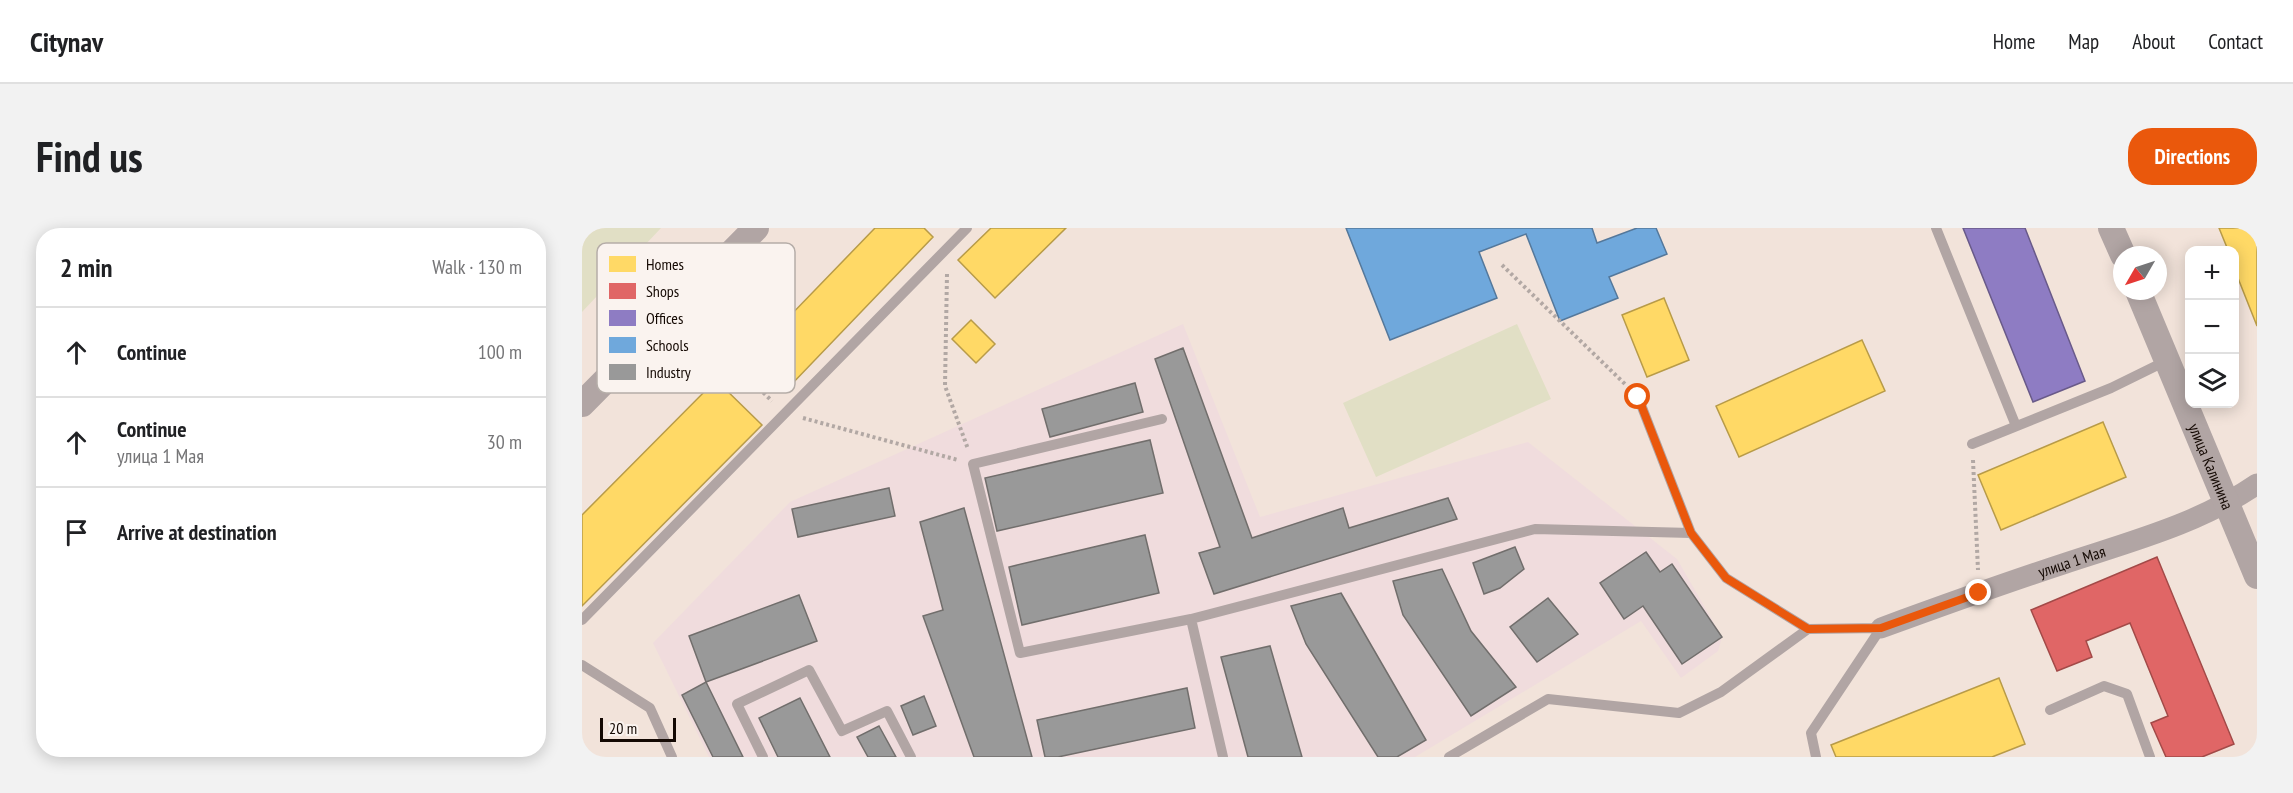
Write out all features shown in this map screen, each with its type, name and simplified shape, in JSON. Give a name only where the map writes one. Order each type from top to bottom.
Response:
[{"type":"street","points":[[741,243],[756,228]]},
{"type":"street","points":[[2111,228],[2118,246]]},
{"type":"street","name":"улица Калинина","points":[[2142,300],[2257,576]]},
{"type":"street","points":[[582,404],[597,389]]},
{"type":"street","name":"улица 1 Мая","points":[[1881,628],[2169,529],[2227,504],[2257,484]]},
{"type":"lane","points":[[582,620],[967,228]]},
{"type":"lane","points":[[1936,228],[2016,426]]},
{"type":"lane","points":[[1972,444],[2111,388],[2167,361]]},
{"type":"lane","points":[[1638,397],[1691,533],[1726,578],[1808,629],[1881,628]]},
{"type":"lane","points":[[1162,419],[974,464],[1020,653],[1191,619],[1535,529],[1691,533]]},
{"type":"lane","points":[[1191,619],[1223,757]]},
{"type":"lane","points":[[1816,757],[1811,733],[1881,628]]},
{"type":"lane","points":[[1449,757],[1548,699],[1679,713],[1722,692],[1808,629]]},
{"type":"lane","points":[[582,665],[650,708],[672,757]]},
{"type":"lane","points":[[763,757],[737,704],[809,670],[842,731],[887,711],[911,757]]},
{"type":"lane","points":[[2050,710],[2104,686],[2127,694],[2150,757]]},
{"type":"path","points":[[948,247],[945,386],[974,464]]},
{"type":"path","points":[[1502,265],[1638,397]]},
{"type":"path","points":[[763,393],[784,413],[974,464]]},
{"type":"path","points":[[1972,444],[1979,593]]},
{"type":"shaded area","points":[[582,228],[661,228],[647,243],[597,243],[597,296],[582,312]]},
{"type":"shaded area","points":[[1183,324],[1260,517],[1528,442],[1677,559],[1722,637],[1718,651],[1681,678],[1641,621],[1415,757],[709,757],[653,643],[790,502]]},
{"type":"shaded area","points":[[1517,324],[1551,399],[1376,477],[1343,403]]},
{"type":"building: Homes","points":[[875,228],[924,228],[933,237],[795,381],[795,311]]},
{"type":"building: Homes","points":[[991,228],[1066,228],[995,298],[958,260]]},
{"type":"building: Homes","points":[[2219,228],[2257,228],[2257,326],[2239,281],[2239,246],[2226,246]]},
{"type":"building: Homes","points":[[1664,298],[1689,360],[1647,377],[1622,315]]},
{"type":"building: Homes","points":[[971,320],[995,344],[976,363],[952,339]]},
{"type":"building: Homes","points":[[1862,340],[1885,391],[1739,457],[1716,406]]},
{"type":"building: Homes","points":[[703,393],[729,393],[762,425],[582,606],[582,515]]},
{"type":"building: Homes","points":[[2103,422],[2126,477],[2001,530],[1978,475]]},
{"type":"building: Homes","points":[[1999,678],[2025,744],[1992,757],[1836,757],[1831,745]]},
{"type":"building: Shops","points":[[2157,557],[2234,744],[2202,757],[2166,757],[2151,723],[2168,716],[2130,623],[2086,641],[2092,657],[2057,671],[2031,610]]},
{"type":"building: Offices","points":[[1963,228],[2025,228],[2085,381],[2033,402]]},
{"type":"building: Schools","points":[[1346,228],[1592,228],[1597,243],[1637,228],[1656,228],[1667,254],[1609,277],[1618,298],[1560,321],[1526,234],[1479,252],[1497,298],[1390,340]]},
{"type":"building: Industry","points":[[1183,348],[1252,538],[1343,508],[1349,528],[1448,498],[1457,519],[1214,594],[1199,553],[1220,547],[1155,359]]},
{"type":"building: Industry","points":[[1135,383],[1143,412],[1050,437],[1042,409]]},
{"type":"building: Industry","points":[[1150,440],[1163,493],[997,531],[985,478]]},
{"type":"building: Industry","points":[[889,488],[895,516],[798,537],[792,509]]},
{"type":"building: Industry","points":[[964,508],[1032,757],[974,757],[923,616],[943,610],[920,522]]},
{"type":"building: Industry","points":[[1145,535],[1159,593],[1022,625],[1009,567]]},
{"type":"building: Industry","points":[[1515,547],[1524,569],[1500,588],[1484,594],[1473,563]]},
{"type":"building: Industry","points":[[1646,552],[1660,572],[1672,564],[1722,637],[1682,664],[1643,606],[1624,619],[1600,583]]},
{"type":"building: Industry","points":[[1442,569],[1471,631],[1516,687],[1471,716],[1403,615],[1393,581]]},
{"type":"building: Industry","points":[[1341,593],[1426,740],[1397,757],[1378,757],[1306,644],[1291,606]]},
{"type":"building: Industry","points":[[799,595],[817,641],[706,682],[689,636]]},
{"type":"building: Industry","points":[[1548,598],[1578,634],[1537,662],[1510,627]]},
{"type":"building: Industry","points":[[1270,646],[1302,757],[1248,757],[1221,657]]},
{"type":"building: Industry","points":[[706,682],[743,757],[713,757],[682,695]]},
{"type":"building: Industry","points":[[1187,688],[1195,728],[1058,757],[1045,757],[1037,720]]},
{"type":"building: Industry","points":[[924,696],[936,726],[913,735],[901,706]]},
{"type":"building: Industry","points":[[800,698],[830,757],[778,757],[759,718]]},
{"type":"building: Industry","points":[[879,726],[896,757],[868,757],[857,737]]},
{"type":"route","points":[[1638,397],[1691,533],[1726,578],[1808,629],[1881,628],[1979,593]]}]
